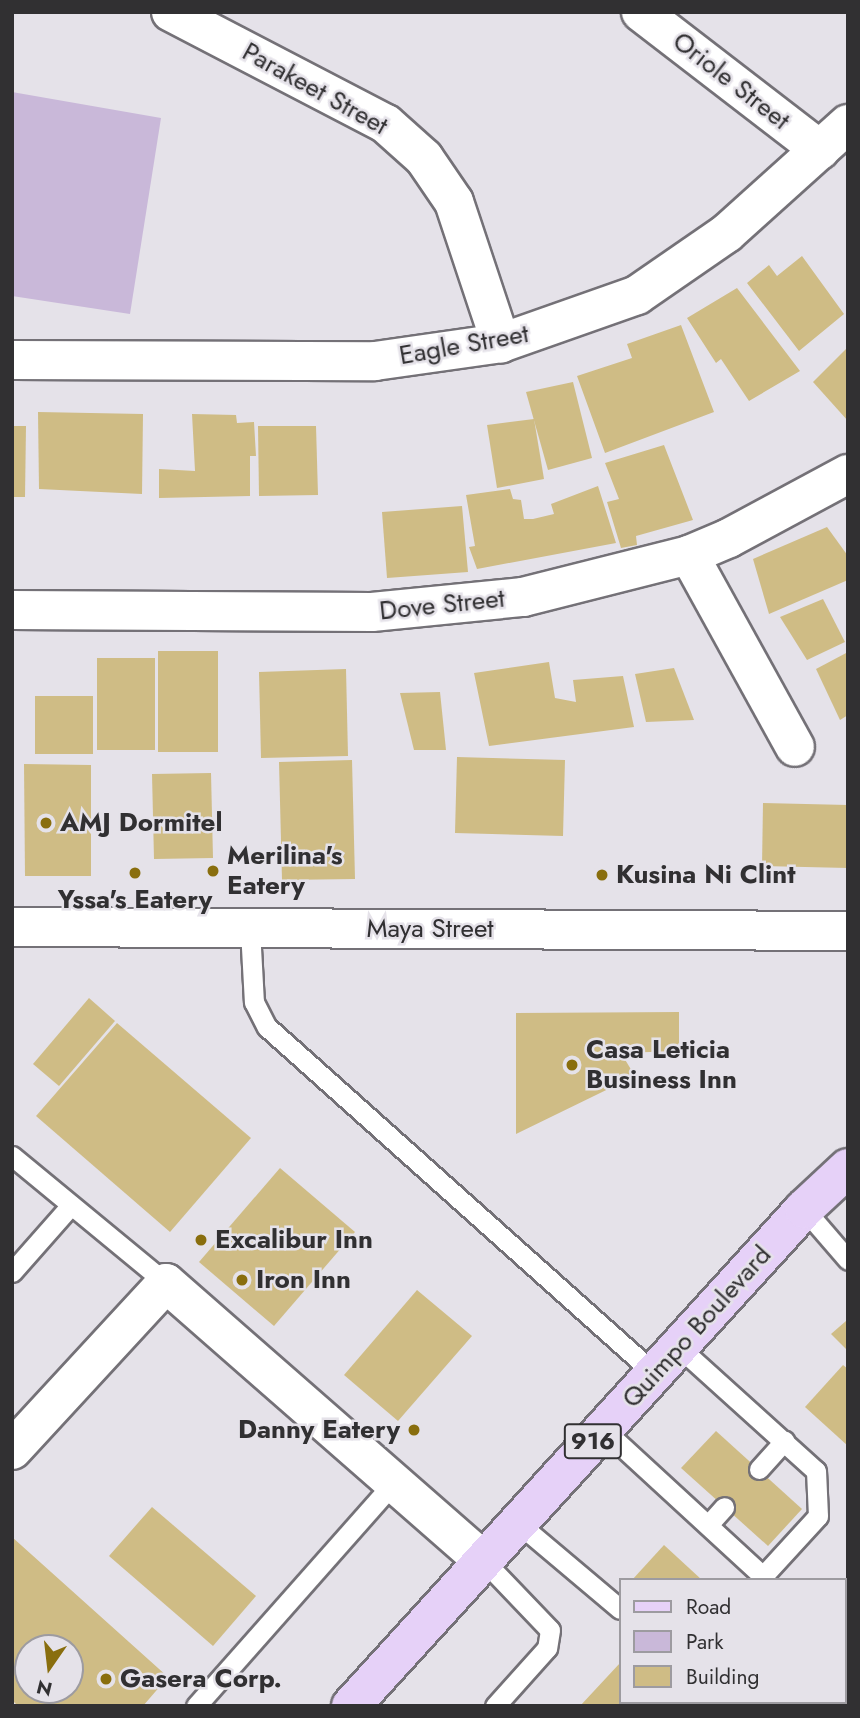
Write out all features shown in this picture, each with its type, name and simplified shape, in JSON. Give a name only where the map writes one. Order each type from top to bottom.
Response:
[{"type":"main road","name":"Quimpo Boulevard","points":[[351,1706],[804,1209],[848,1168]]},
{"type":"street","name":"Parakeet Street","points":[[171,12],[386,124],[424,158],[454,202],[501,342]]},
{"type":"street","name":"Oriole Street","points":[[641,12],[820,150]]},
{"type":"street","name":"Eagle Street","points":[[12,360],[375,361],[501,342],[637,295],[727,233],[848,124]]},
{"type":"street","name":"Dove Street","points":[[12,610],[372,612],[425,609],[523,597],[689,555],[729,538],[848,474]]},
{"type":"street","points":[[689,555],[794,747]]},
{"type":"street","name":"Maya Street","points":[[12,927],[848,931]]},
{"type":"street","points":[[12,1450],[166,1283],[484,1561]]},
{"type":"lane","points":[[250,929],[254,1002],[267,1027],[667,1360],[784,1441],[816,1471],[818,1516],[763,1578],[604,1430]]},
{"type":"lane","points":[[12,1156],[166,1283]]},
{"type":"lane","points":[[12,1272],[71,1205]]},
{"type":"lane","points":[[804,1209],[848,1260]]},
{"type":"lane","points":[[759,1469],[784,1441]]},
{"type":"lane","points":[[196,1706],[394,1482]]},
{"type":"lane","points":[[708,1525],[724,1507]]},
{"type":"lane","points":[[518,1523],[618,1607]]},
{"type":"lane","points":[[484,1561],[550,1630],[547,1648],[495,1706]]},
{"type":"green space","points":[[12,92],[161,118],[130,314],[12,296]]},
{"type":"building","points":[[802,256],[844,314],[799,351],[747,283],[769,265],[777,276]]},
{"type":"building","points":[[737,288],[800,371],[749,401],[721,359],[716,363],[687,318]]},
{"type":"building","points":[[681,325],[714,412],[605,453],[577,376],[632,358],[627,344]]},
{"type":"building","points":[[848,347],[848,421],[813,382]]},
{"type":"building","points":[[573,382],[592,458],[548,470],[526,392]]},
{"type":"building","points":[[38,412],[143,414],[142,494],[39,489]]},
{"type":"building","points":[[192,414],[236,415],[237,423],[254,422],[256,456],[250,456],[250,496],[159,498],[159,469],[195,471]]},
{"type":"building","points":[[534,419],[544,479],[497,488],[487,425]]},
{"type":"building","points":[[12,426],[26,426],[25,497],[12,497]]},
{"type":"building","points":[[258,426],[316,426],[318,495],[259,496]]},
{"type":"building","points":[[664,445],[693,520],[636,536],[637,545],[621,548],[607,502],[619,499],[605,463]]},
{"type":"building","points":[[598,486],[616,543],[477,569],[469,547],[475,546],[466,495],[510,489],[513,499],[521,500],[524,519],[533,519],[554,514],[551,504]]},
{"type":"building","points":[[462,506],[468,572],[387,578],[382,512]]},
{"type":"building","points":[[827,527],[848,556],[848,580],[769,614],[753,559]]},
{"type":"building","points":[[823,599],[845,642],[807,660],[780,617]]},
{"type":"building","points":[[158,651],[218,651],[218,752],[158,752]]},
{"type":"building","points":[[848,652],[848,715],[840,720],[816,669]]},
{"type":"building","points":[[97,658],[155,658],[155,750],[97,750]]},
{"type":"building","points":[[549,662],[555,698],[576,702],[573,680],[623,676],[634,727],[489,746],[474,673]]},
{"type":"building","points":[[674,668],[694,720],[646,722],[635,674]]},
{"type":"building","points":[[346,669],[348,756],[261,758],[259,672]]},
{"type":"building","points":[[440,692],[446,750],[414,750],[400,693]]},
{"type":"building","points":[[35,696],[93,696],[93,754],[35,754]]},
{"type":"building","points":[[457,757],[565,760],[563,836],[455,833]]},
{"type":"building","points":[[352,760],[355,879],[282,880],[279,762]]},
{"type":"building","points":[[24,764],[91,765],[91,876],[25,876]]},
{"type":"building","points":[[211,773],[213,858],[154,859],[152,774]]},
{"type":"building","points":[[763,803],[848,805],[848,868],[762,866]]},
{"type":"building","points":[[89,998],[115,1021],[59,1086],[33,1064]]},
{"type":"building","name":"Casa Leticia Business Inn","points":[[679,1012],[679,1051],[621,1053],[635,1076],[516,1134],[516,1013]]},
{"type":"building","points":[[117,1023],[251,1138],[170,1232],[36,1116]]},
{"type":"building","points":[[280,1168],[355,1232],[274,1326],[199,1262]]},
{"type":"building","points":[[417,1290],[472,1336],[398,1421],[344,1375]]},
{"type":"building","points":[[846,1321],[848,1323],[848,1351],[831,1334]]},
{"type":"building","points":[[843,1365],[848,1369],[848,1446],[805,1407]]},
{"type":"building","points":[[716,1431],[802,1509],[768,1546],[681,1468]]},
{"type":"building","points":[[152,1507],[256,1596],[213,1646],[109,1556]]},
{"type":"building","points":[[12,1537],[168,1677],[143,1706],[18,1706],[16,1704],[84,1704],[84,1634],[14,1634],[14,1702]]},
{"type":"building","points":[[664,1545],[700,1578],[634,1578]]},
{"type":"building","points":[[618,1665],[618,1704],[717,1706],[580,1706]]},
{"type":"place","name":"AMJ Dormitel","points":[[46,823]]},
{"type":"place","name":"Merilina's Eatery","points":[[213,871]]},
{"type":"place","name":"Yssa's Eatery","points":[[135,873]]},
{"type":"place","name":"Kusina Ni Clint","points":[[602,875]]},
{"type":"place","name":"Casa Leticia Business Inn","points":[[572,1065]]},
{"type":"place","name":"Excalibur Inn","points":[[201,1240]]},
{"type":"place","name":"Iron Inn","points":[[242,1280]]},
{"type":"place","name":"Danny Eatery","points":[[414,1430]]},
{"type":"place","name":"Gasera Corp.","points":[[106,1679]]}]
